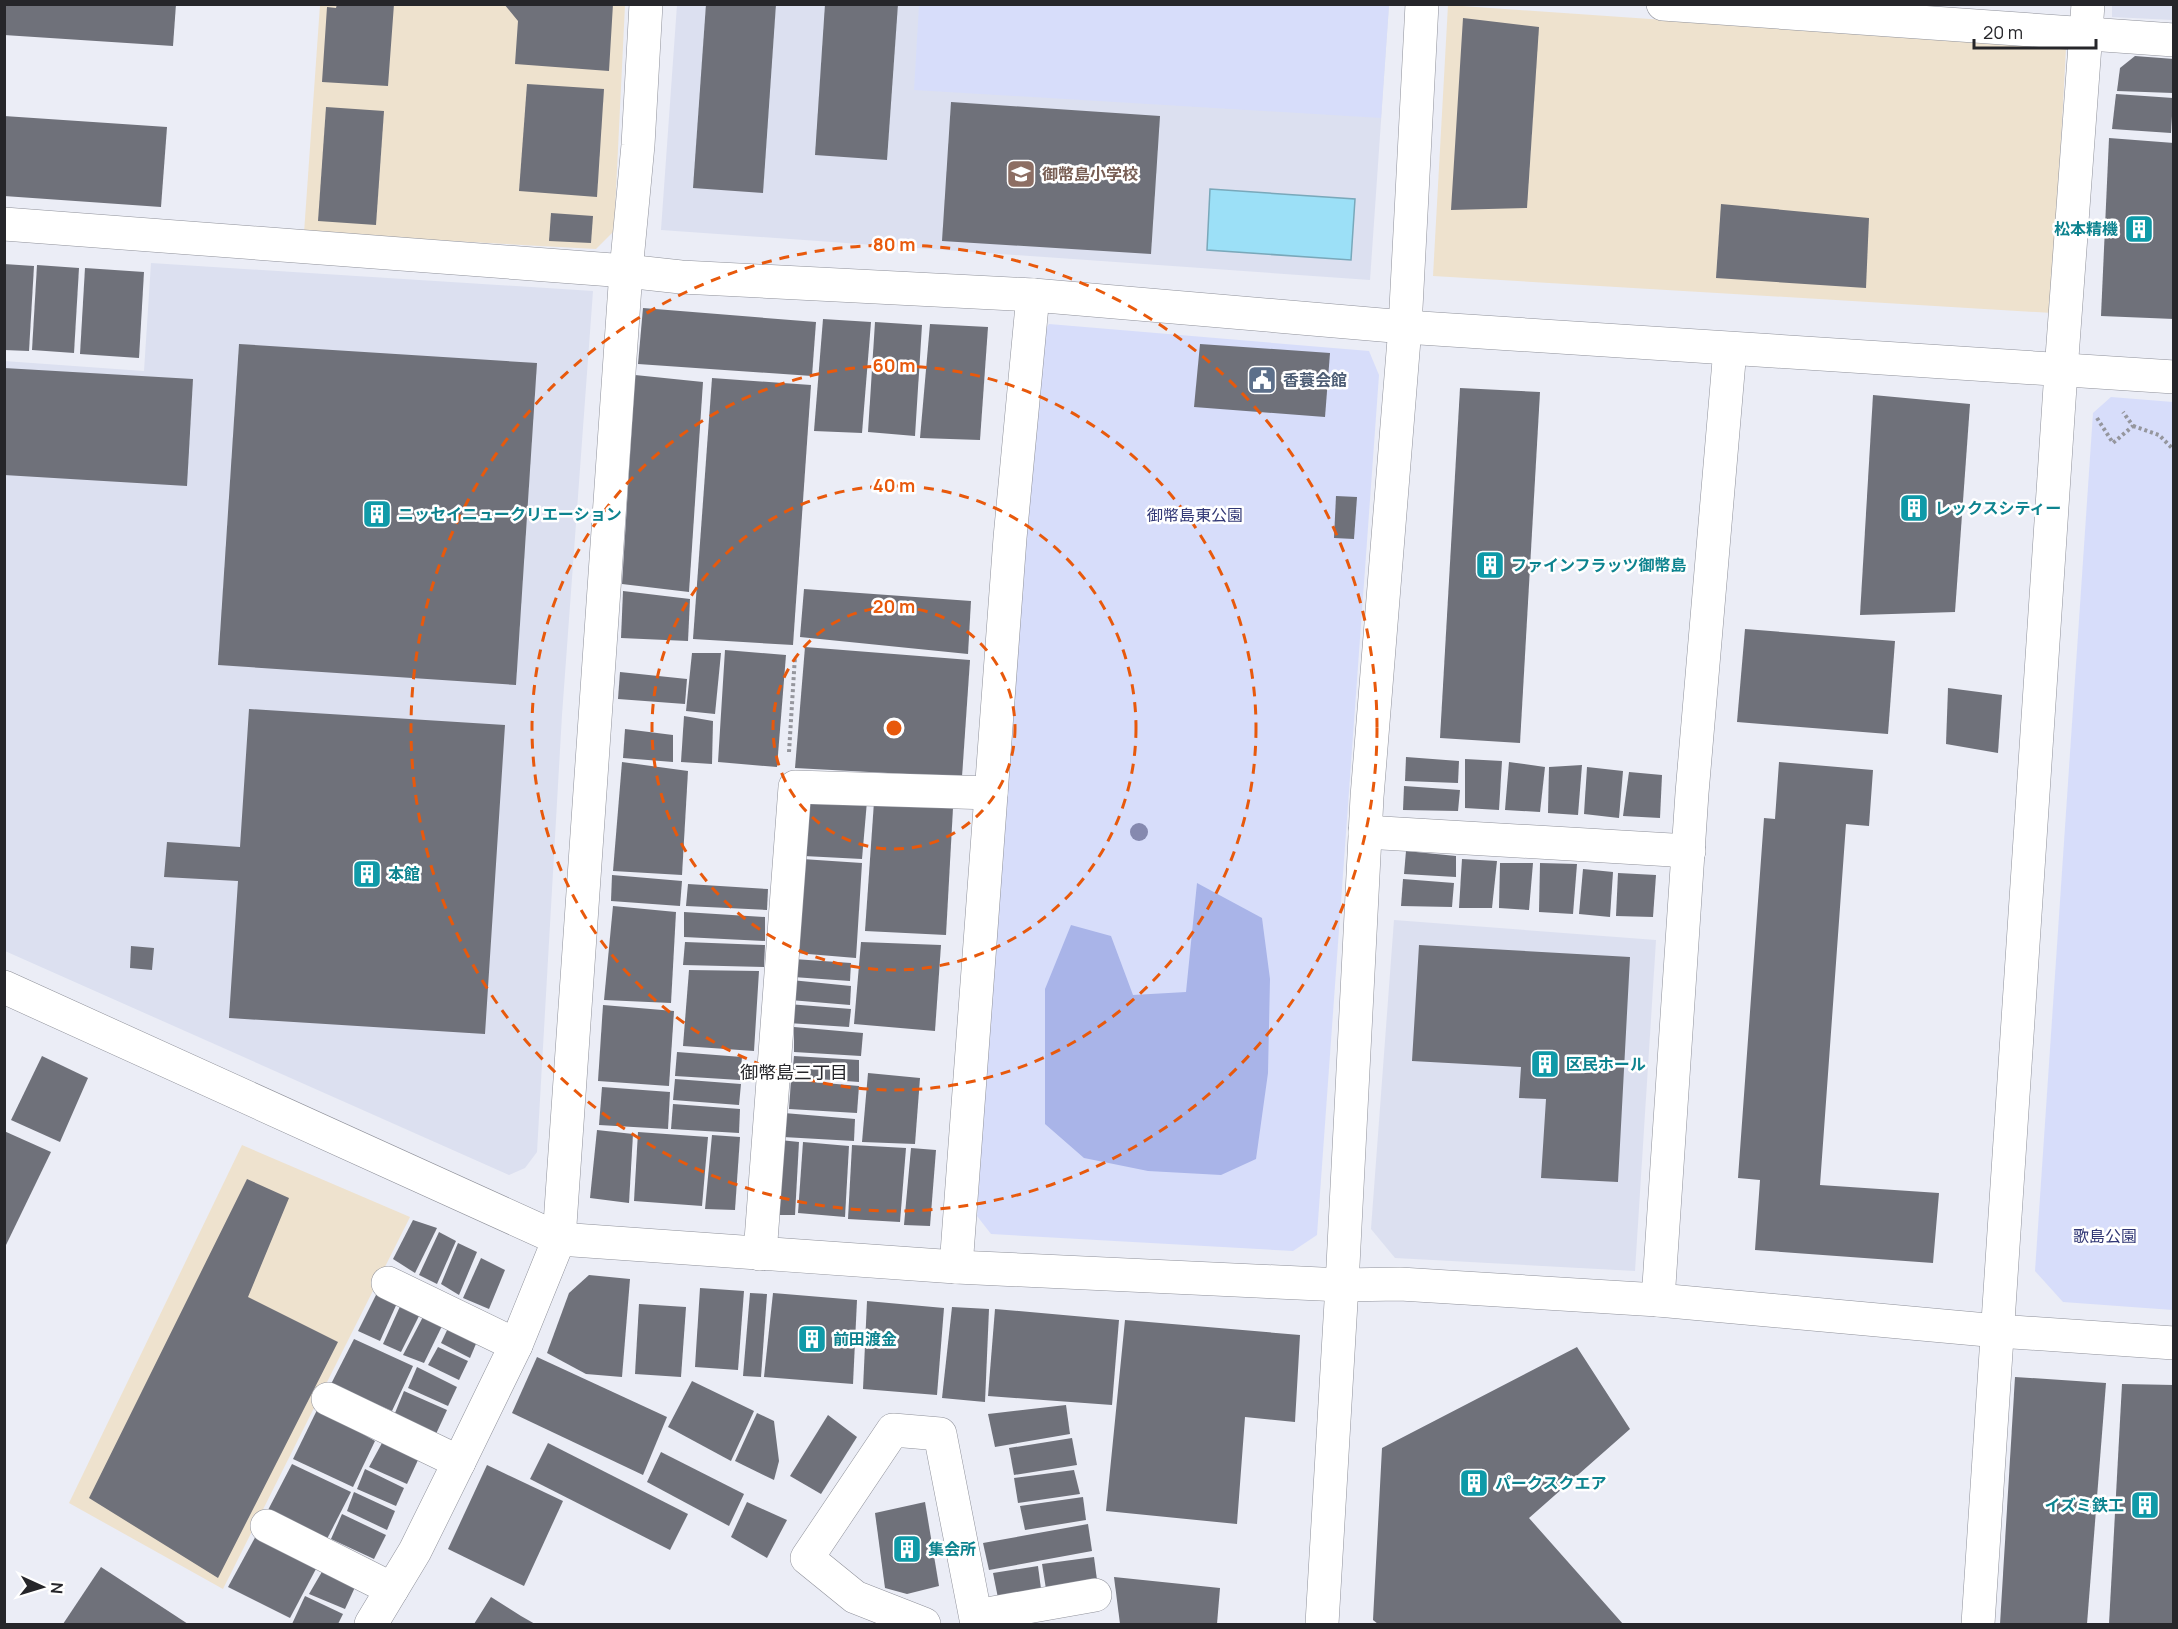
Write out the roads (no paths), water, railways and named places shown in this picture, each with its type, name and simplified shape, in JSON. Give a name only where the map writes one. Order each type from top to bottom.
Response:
[{"type":"street","points":[[371,1624],[415,1551],[459,1462],[516,1345],[559,1239],[626,271],[638,145],[646,4]]},
{"type":"street","points":[[1322,1624],[1365,832],[1405,327],[1422,4]]},
{"type":"street","points":[[1663,4],[2087,19],[2174,40]]},
{"type":"street","points":[[1978,1624],[2061,371],[2087,19]]},
{"type":"street","points":[[4,224],[681,277],[1033,295],[1405,327],[2174,377]]},
{"type":"street","points":[[956,1267],[1010,538],[1033,295]]},
{"type":"street","points":[[1658,1300],[1689,852],[1730,349]]},
{"type":"street","points":[[760,1254],[795,787],[991,793]]},
{"type":"street","points":[[1365,832],[1689,852]]},
{"type":"street","points":[[4,987],[559,1239],[956,1267],[1342,1285],[1400,1284],[1658,1300],[1998,1331],[2174,1343]]},
{"type":"street","points":[[388,1283],[516,1345]]},
{"type":"street","points":[[328,1399],[459,1462]]},
{"type":"street","points":[[924,1624],[855,1597],[807,1558],[893,1430],[940,1434],[976,1620],[1095,1595]]},
{"type":"street","points":[[267,1526],[393,1589]]},
{"type":"place","name":"御幣島小学校","points":[[1021,174]]},
{"type":"place","name":"松本精機","points":[[2139,229]]},
{"type":"place","name":"香蓑会館","points":[[1262,380]]},
{"type":"place","name":"レックスシティー","points":[[1914,508]]},
{"type":"place","name":"ニッセイニュークリエーション","points":[[377,514]]},
{"type":"place","name":"ファインフラッツ御幣島","points":[[1490,565]]},
{"type":"place","name":"本館","points":[[367,874]]},
{"type":"place","name":"区民ホール","points":[[1545,1064]]},
{"type":"place","name":"前田渡金","points":[[812,1339]]},
{"type":"place","name":"パークスクエア","points":[[1474,1483]]},
{"type":"place","name":"イズミ鉄工","points":[[2145,1505]]},
{"type":"place","name":"集会所","points":[[907,1549]]},
{"type":"district","name":"御幣島三丁目","points":[[794,1072]]},
{"type":"park label","name":"御幣島東公園","points":[[1195,515]]},
{"type":"park label","name":"歌島公園","points":[[2105,1236]]}]
